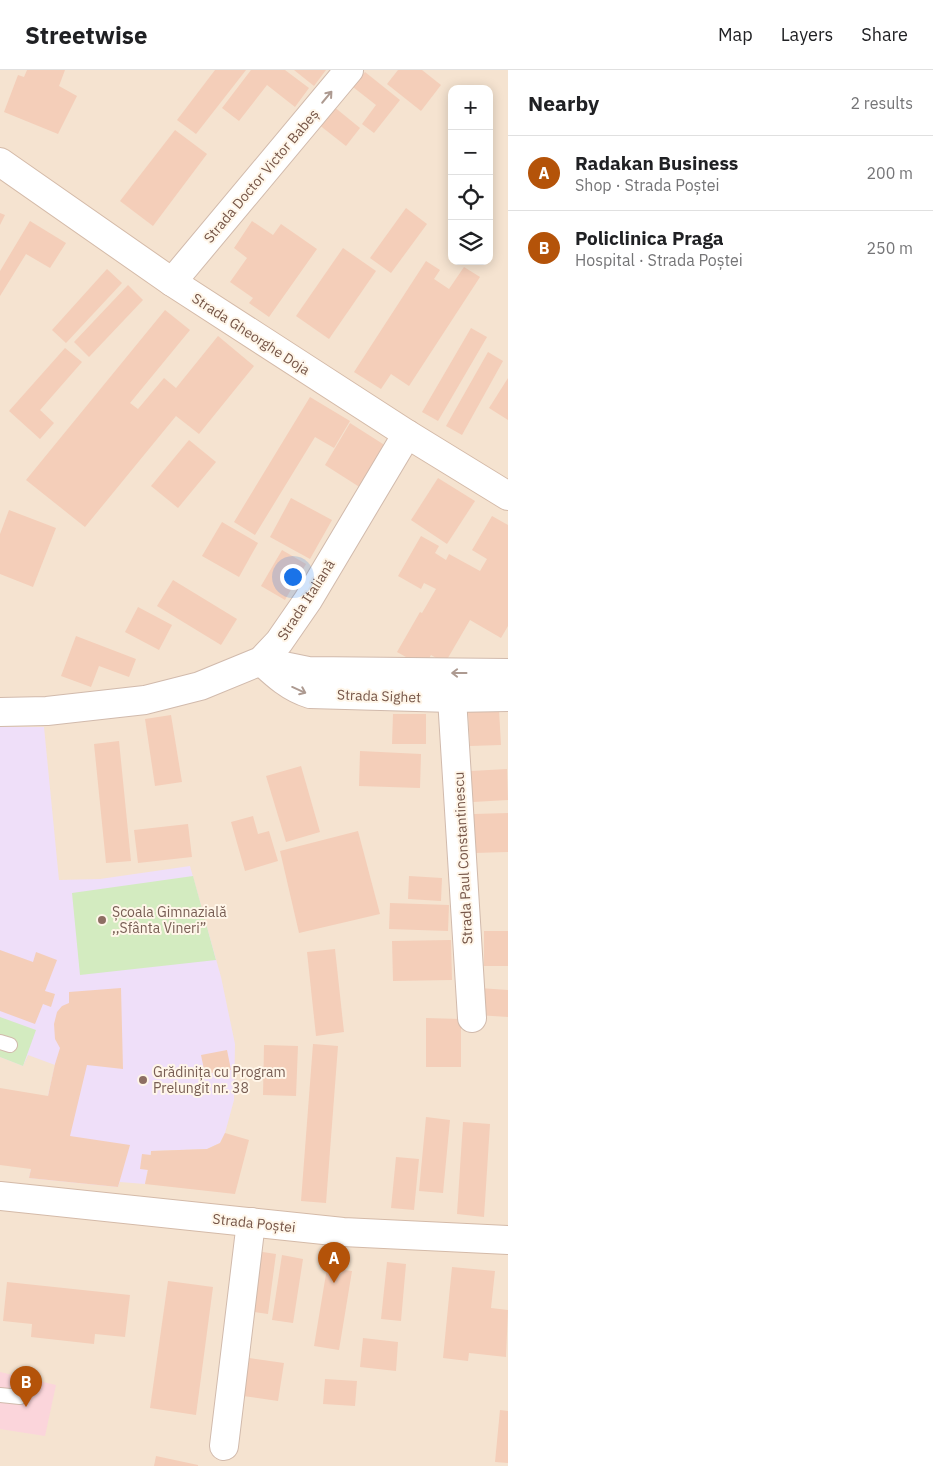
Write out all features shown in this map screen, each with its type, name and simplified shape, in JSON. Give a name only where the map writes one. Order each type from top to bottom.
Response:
[{"type":"street","name":"Strada Doctor Victor Babeș","points":[[172,282],[349,70]]},
{"type":"street","name":"Strada Gheorghe Doja","points":[[0,162],[172,282],[407,434],[508,496]]},
{"type":"street","name":"Strada Italiană","points":[[0,712],[47,710],[145,700],[200,686],[260,661],[279,642],[308,600],[407,434]]},
{"type":"street","points":[[260,661],[308,671],[508,673]]},
{"type":"street","name":"Strada Sighet","points":[[260,661],[284,682],[310,694],[452,698],[508,697]]},
{"type":"street","name":"Strada Paul Constantinescu","points":[[452,698],[472,1018]]},
{"type":"street","name":"Strada Poștei","points":[[0,1196],[342,1232],[508,1240]]},
{"type":"street","points":[[224,1446],[251,1222]]},
{"type":"lane","points":[[0,1395],[20,1397]]},
{"type":"shaded area","points":[[0,70],[508,70],[508,1466],[0,1466]]},
{"type":"shaded area","points":[[0,727],[44,727],[59,880],[100,879],[190,866],[221,977],[235,1044],[234,1100],[225,1133],[220,1143],[207,1149],[151,1151],[145,1184],[120,1182],[118,1187],[29,1178],[55,1065],[28,1055],[23,1066],[0,1057]]},
{"type":"shaded area","points":[[0,1372],[56,1385],[45,1436],[0,1429]]},
{"type":"green space","points":[[193,876],[216,960],[80,975],[72,893]]},
{"type":"green space","points":[[0,1017],[36,1030],[23,1066],[0,1057]]},
{"type":"building","points":[[27,70],[65,70],[59,86],[77,96],[58,134],[4,112],[18,75],[24,77]]},
{"type":"building","points":[[215,70],[246,70],[196,134],[177,120]]},
{"type":"building","points":[[251,70],[285,70],[309,88],[295,107],[267,85],[239,121],[222,108]]},
{"type":"building","points":[[294,70],[326,70],[314,86]]},
{"type":"building","points":[[398,70],[422,70],[441,85],[421,111],[387,84]]},
{"type":"building","points":[[365,72],[400,100],[374,133],[362,124],[376,105],[353,87]]},
{"type":"building","points":[[333,106],[360,128],[346,146],[318,124]]},
{"type":"building","points":[[175,130],[207,154],[153,226],[120,201]]},
{"type":"building","points":[[406,208],[427,224],[391,273],[370,258]]},
{"type":"building","points":[[0,213],[5,215],[0,225]]},
{"type":"building","points":[[30,221],[66,243],[50,268],[26,254],[0,296],[0,271]]},
{"type":"building","points":[[252,221],[273,235],[281,224],[317,249],[269,317],[249,303],[253,298],[230,282],[247,258],[234,248]]},
{"type":"building","points":[[343,248],[376,271],[329,339],[296,316]]},
{"type":"building","points":[[426,261],[440,270],[434,279],[449,289],[464,267],[480,277],[409,386],[391,374],[381,389],[354,372]]},
{"type":"building","points":[[107,269],[122,283],[66,343],[52,330]]},
{"type":"building","points":[[128,285],[143,300],[89,357],[74,342]]},
{"type":"building","points":[[165,310],[190,330],[130,403],[138,409],[164,378],[176,388],[218,336],[254,366],[199,434],[176,416],[85,527],[26,480]]},
{"type":"building","points":[[471,328],[487,337],[438,421],[422,412]]},
{"type":"building","points":[[65,348],[82,362],[40,410],[54,423],[40,439],[9,411]]},
{"type":"building","points":[[488,352],[503,361],[462,435],[446,426]]},
{"type":"building","points":[[508,378],[508,420],[489,408]]},
{"type":"building","points":[[310,397],[350,421],[334,448],[315,437],[255,535],[234,522]]},
{"type":"building","points":[[350,423],[386,446],[361,488],[325,465]]},
{"type":"building","points":[[189,440],[216,462],[178,508],[151,486]]},
{"type":"building","points":[[438,478],[475,501],[447,544],[411,520]]},
{"type":"building","points":[[291,498],[332,520],[310,559],[270,537]]},
{"type":"building","points":[[9,510],[56,528],[33,587],[0,574],[0,534]]},
{"type":"building","points":[[492,516],[508,525],[508,626],[501,638],[470,620],[445,663],[431,655],[424,667],[397,652],[436,589],[424,583],[421,589],[398,576],[421,536],[439,546],[435,553],[446,560],[449,554],[480,571],[487,559],[472,550]]},
{"type":"building","points":[[222,522],[258,543],[239,577],[202,556]]},
{"type":"building","points":[[282,550],[306,564],[285,600],[261,586]]},
{"type":"building","points":[[173,580],[237,619],[221,645],[157,606]]},
{"type":"building","points":[[138,607],[172,625],[159,650],[125,632]]},
{"type":"building","points":[[76,636],[136,659],[129,677],[99,666],[91,687],[61,676]]},
{"type":"building","points":[[499,710],[501,745],[470,746],[468,711]]},
{"type":"building","points":[[393,714],[426,714],[426,744],[392,744]]},
{"type":"building","points":[[171,715],[182,782],[155,786],[145,719]]},
{"type":"building","points":[[119,741],[131,861],[106,863],[94,744]]},
{"type":"building","points":[[360,751],[421,754],[420,788],[359,786]]},
{"type":"building","points":[[301,766],[320,832],[286,842],[266,776]]},
{"type":"building","points":[[507,769],[508,800],[473,802],[471,771]]},
{"type":"building","points":[[508,813],[508,852],[474,853],[474,814]]},
{"type":"building","points":[[253,816],[258,834],[269,831],[278,861],[245,871],[231,822]]},
{"type":"building","points":[[188,824],[192,857],[138,863],[134,830]]},
{"type":"building","points":[[358,831],[380,914],[299,933],[280,851]]},
{"type":"building","points":[[409,876],[442,878],[441,901],[408,899]]},
{"type":"building","points":[[390,903],[449,905],[448,931],[389,929]]},
{"type":"building","points":[[484,931],[508,931],[508,966],[484,966]]},
{"type":"building","points":[[451,940],[452,980],[393,981],[392,941]]},
{"type":"building","points":[[335,949],[344,1032],[316,1036],[307,952]]},
{"type":"building","points":[[0,950],[33,962],[36,952],[57,960],[45,991],[55,994],[51,1007],[43,1004],[35,1024],[0,1011]]},
{"type":"building","name":"Grădinița cu Program Prelungit nr. 38","points":[[121,988],[123,1069],[87,1065],[70,1136],[130,1145],[118,1187],[29,1178],[31,1169],[0,1165],[0,1088],[48,1096],[60,1048],[55,1039],[54,1024],[57,1012],[62,1006],[69,1003],[69,992]]},
{"type":"building","points":[[479,988],[508,990],[508,1017],[477,1015]]},
{"type":"building","points":[[426,1018],[461,1019],[461,1067],[426,1067]]},
{"type":"building","points":[[313,1044],[338,1046],[326,1203],[301,1201]]},
{"type":"building","points":[[264,1045],[298,1046],[296,1096],[263,1095]]},
{"type":"building","points":[[227,1050],[231,1070],[205,1074],[201,1055]]},
{"type":"building","points":[[426,1117],[450,1120],[443,1193],[419,1191]]},
{"type":"building","points":[[463,1122],[490,1124],[484,1217],[457,1214]]},
{"type":"building","points":[[225,1133],[249,1140],[235,1194],[145,1184],[148,1170],[140,1169],[142,1154],[151,1155],[151,1151],[207,1149],[220,1143]]},
{"type":"building","points":[[396,1157],[419,1159],[414,1210],[391,1208]]},
{"type":"building","points":[[256,1251],[276,1254],[268,1314],[247,1311]]},
{"type":"building","points":[[282,1255],[303,1259],[293,1323],[272,1320]]},
{"type":"building","points":[[387,1262],[406,1264],[401,1321],[381,1319]]},
{"type":"building","points":[[452,1267],[495,1271],[491,1308],[508,1310],[506,1357],[469,1353],[468,1361],[443,1358]]},
{"type":"building","points":[[327,1268],[352,1271],[339,1350],[314,1346]]},
{"type":"building","points":[[168,1281],[213,1287],[196,1415],[150,1408]]},
{"type":"building","points":[[7,1282],[130,1295],[125,1337],[95,1334],[94,1344],[31,1337],[32,1324],[3,1321]]},
{"type":"building","points":[[363,1338],[398,1342],[396,1371],[360,1367]]},
{"type":"building","points":[[249,1358],[284,1363],[278,1401],[243,1396]]},
{"type":"building","points":[[325,1379],[357,1381],[355,1406],[323,1404]]},
{"type":"building","points":[[500,1410],[508,1411],[508,1463],[495,1462]]},
{"type":"building","points":[[156,1456],[198,1465],[198,1466],[154,1466]]},
{"type":"place","name":"Școala Gimnazială ,,Sfânta Vineri”","points":[[102,920]]},
{"type":"place","name":"Grădinița cu Program Prelungit nr. 38","points":[[143,1080]]},
{"type":"place","name":"Radakan Business","points":[[334,1283]]},
{"type":"place","name":"Policlinica Praga","points":[[26,1407]]}]
